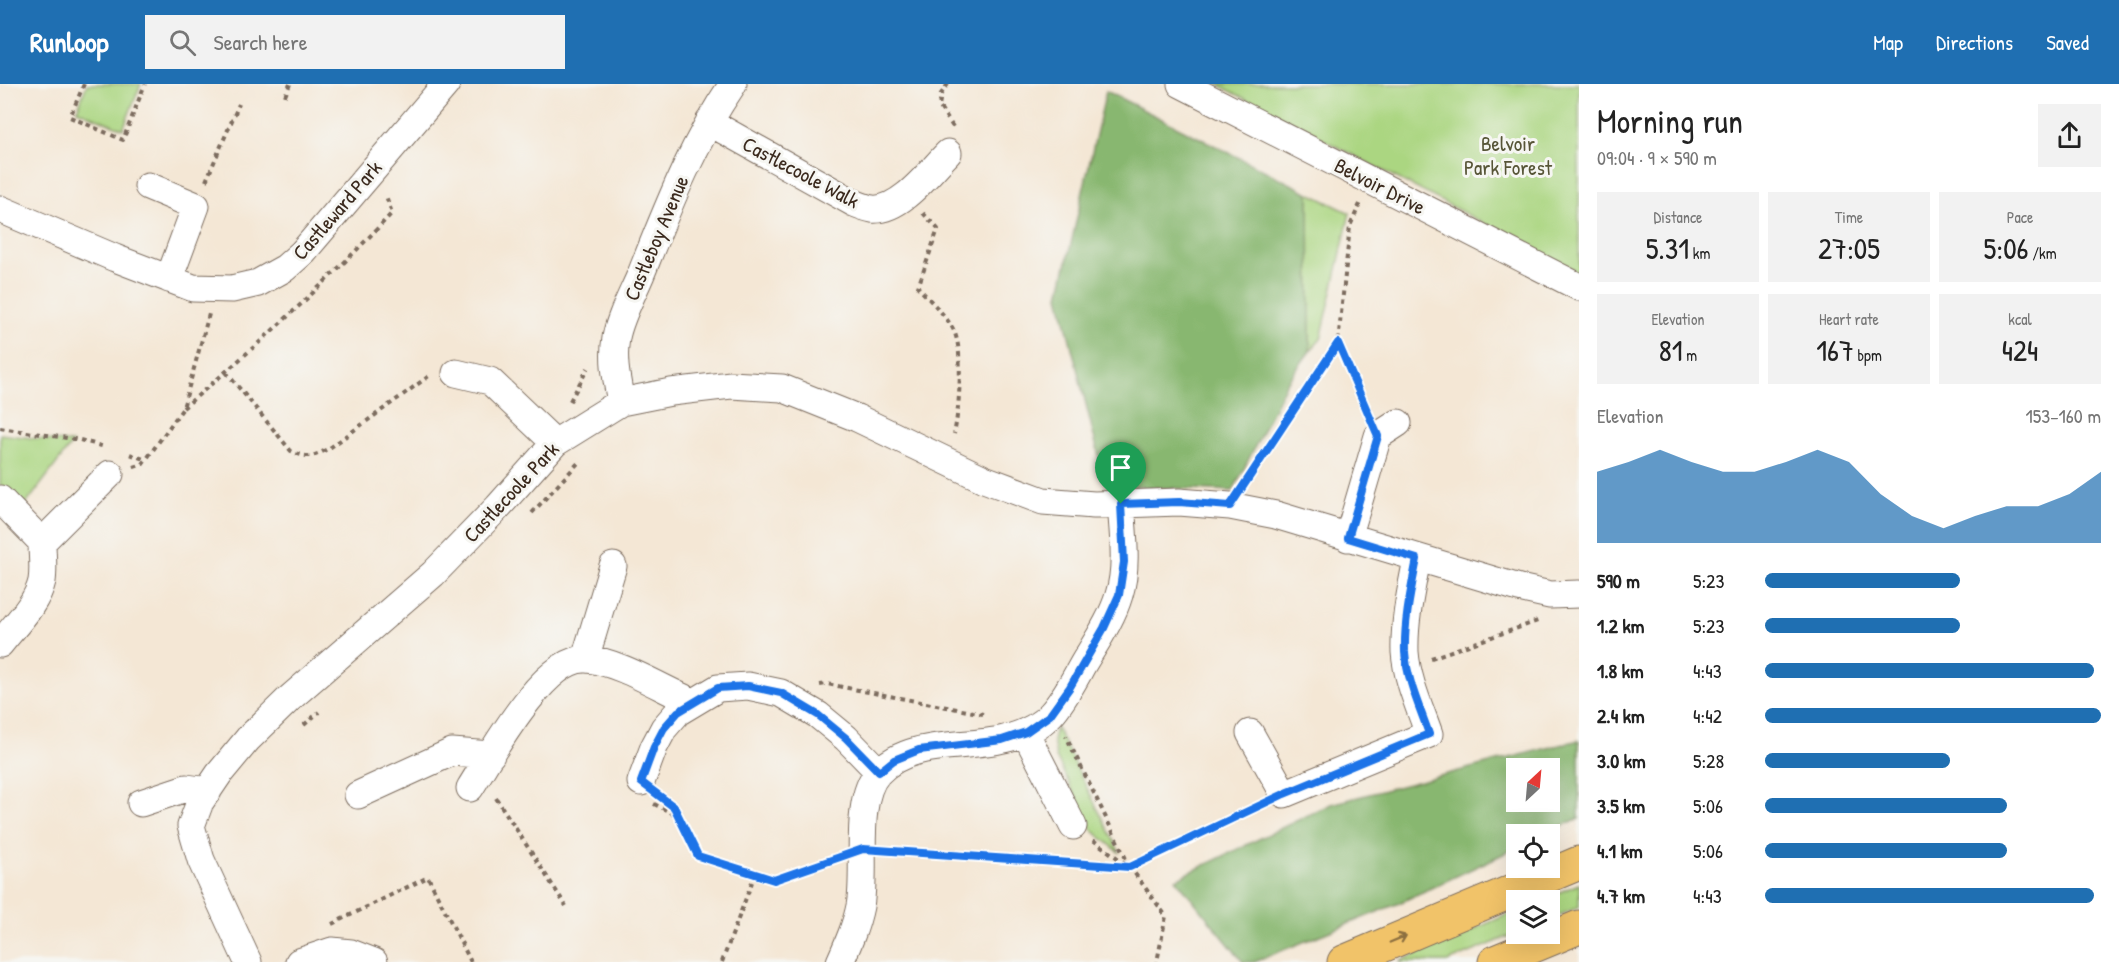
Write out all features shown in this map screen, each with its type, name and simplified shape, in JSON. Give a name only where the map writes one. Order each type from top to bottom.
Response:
[{"type":"highway","points":[[1344,962],[1579,863]]},
{"type":"highway","points":[[1496,962],[1579,927]]},
{"type":"street","name":"Castleward Park","points":[[0,209],[114,258],[193,288],[232,289],[258,283],[285,268],[303,252],[446,84]]},
{"type":"street","name":"Castleboy Avenue","points":[[621,402],[614,361],[616,337],[666,211],[709,122],[733,84]]},
{"type":"street","name":"Belvoir Drive","points":[[1181,84],[1579,287]]},
{"type":"street","name":"Castlecoole Walk","points":[[709,122],[854,203],[873,209],[891,205],[907,195],[948,153]]},
{"type":"street","points":[[148,186],[196,206],[169,279]]},
{"type":"street","points":[[456,373],[490,381],[555,443]]},
{"type":"street","name":"Castlecoole Park","points":[[248,962],[201,860],[191,826],[200,802],[248,739],[289,699],[433,574],[498,507],[555,443],[621,402],[671,392],[731,385],[782,388],[858,418],[984,479],[1043,501],[1094,505],[1179,502],[1230,506],[1276,515],[1417,559],[1551,595],[1579,594]]},
{"type":"street","points":[[1348,538],[1388,430]]},
{"type":"street","points":[[0,644],[36,596],[42,580],[42,542],[110,461]]},
{"type":"street","points":[[0,499],[42,542]]},
{"type":"street","points":[[840,962],[852,934],[860,905],[866,797],[871,783],[879,772],[894,760],[919,750],[1002,740],[1026,732],[1053,711],[1070,687],[1104,628],[1119,595],[1124,562],[1121,504]]},
{"type":"street","points":[[1250,734],[1284,794],[1429,734],[1412,685],[1405,653],[1407,609],[1417,559]]},
{"type":"street","points":[[585,659],[613,566]]},
{"type":"street","points":[[358,795],[452,752],[480,772],[540,684],[567,663],[585,659],[613,665],[693,702]]},
{"type":"street","points":[[641,782],[664,728],[678,712],[718,688],[748,686],[781,693],[818,715],[837,730],[879,772]]},
{"type":"street","points":[[1026,732],[1073,826]]},
{"type":"street","points":[[141,803],[186,788],[208,791]]},
{"type":"street","points":[[299,962],[332,951],[351,953],[374,962]]},
{"type":"path","points":[[84,84],[70,117],[123,140],[145,84]]},
{"type":"path","points":[[285,96],[291,84]]},
{"type":"path","points":[[948,84],[941,94],[939,106],[954,126],[948,153]]},
{"type":"path","points":[[196,206],[239,104]]},
{"type":"path","points":[[1230,506],[1338,343],[1350,226],[1370,181]]},
{"type":"path","points":[[907,195],[938,229],[918,287],[954,329],[959,346],[956,422],[948,462]]},
{"type":"path","points":[[0,428],[80,440],[110,461],[143,464],[183,408],[209,313]]},
{"type":"path","points":[[1338,343],[1388,430]]},
{"type":"path","points":[[226,372],[291,451],[304,458],[332,447],[433,374],[456,373]]},
{"type":"path","points":[[128,454],[146,460]]},
{"type":"path","points":[[1408,666],[1538,621]]},
{"type":"path","points":[[816,686],[827,684],[989,715]]},
{"type":"path","points":[[1053,711],[1130,867],[1166,916],[1157,962]]},
{"type":"path","points":[[480,772],[566,906]]},
{"type":"path","points":[[641,782],[674,807],[698,856],[774,880],[863,849],[1130,867],[1284,794]]},
{"type":"path","points":[[1073,826],[1130,867]]},
{"type":"path","points":[[722,962],[755,874]]},
{"type":"path","points":[[332,924],[428,877],[471,962]]},
{"type":"green space","points":[[87,84],[141,84],[123,129],[77,110]]},
{"type":"green space","name":"Belvoir Park Forest","points":[[1217,84],[1579,84],[1579,273]]},
{"type":"green space","points":[[1106,91],[1309,193],[1310,351],[1286,384],[1233,491],[1106,485],[1059,296]]},
{"type":"green space","points":[[1309,193],[1350,213],[1321,339],[1310,351]]},
{"type":"green space","points":[[0,434],[72,443],[24,507],[0,485]]},
{"type":"green space","points":[[1056,727],[1120,853],[1092,830],[1056,757],[1053,740]]},
{"type":"green space","points":[[1579,740],[1579,818],[1560,827],[1560,824],[1506,824],[1506,853],[1397,904],[1254,962],[1243,962],[1176,879],[1331,804],[1506,759],[1506,812],[1560,812],[1560,758],[1509,758]]},
{"type":"green space","points":[[1579,884],[1579,907],[1560,915],[1560,892]]},
{"type":"green space","points":[[1506,915],[1506,938],[1448,962],[1398,962]]},
{"type":"route","points":[[1338,343],[1378,436],[1348,538],[1417,559],[1407,609],[1405,653],[1412,685],[1429,734],[1284,794],[1130,867],[863,849],[774,880],[698,856],[674,807],[641,782],[664,728],[678,712],[718,688],[748,686],[781,693],[818,715],[846,738],[879,772],[894,760],[919,750],[1002,740],[1026,732],[1050,715],[1070,687],[1104,628],[1119,595],[1124,562],[1121,504],[1179,502],[1230,506],[1338,343]]}]
